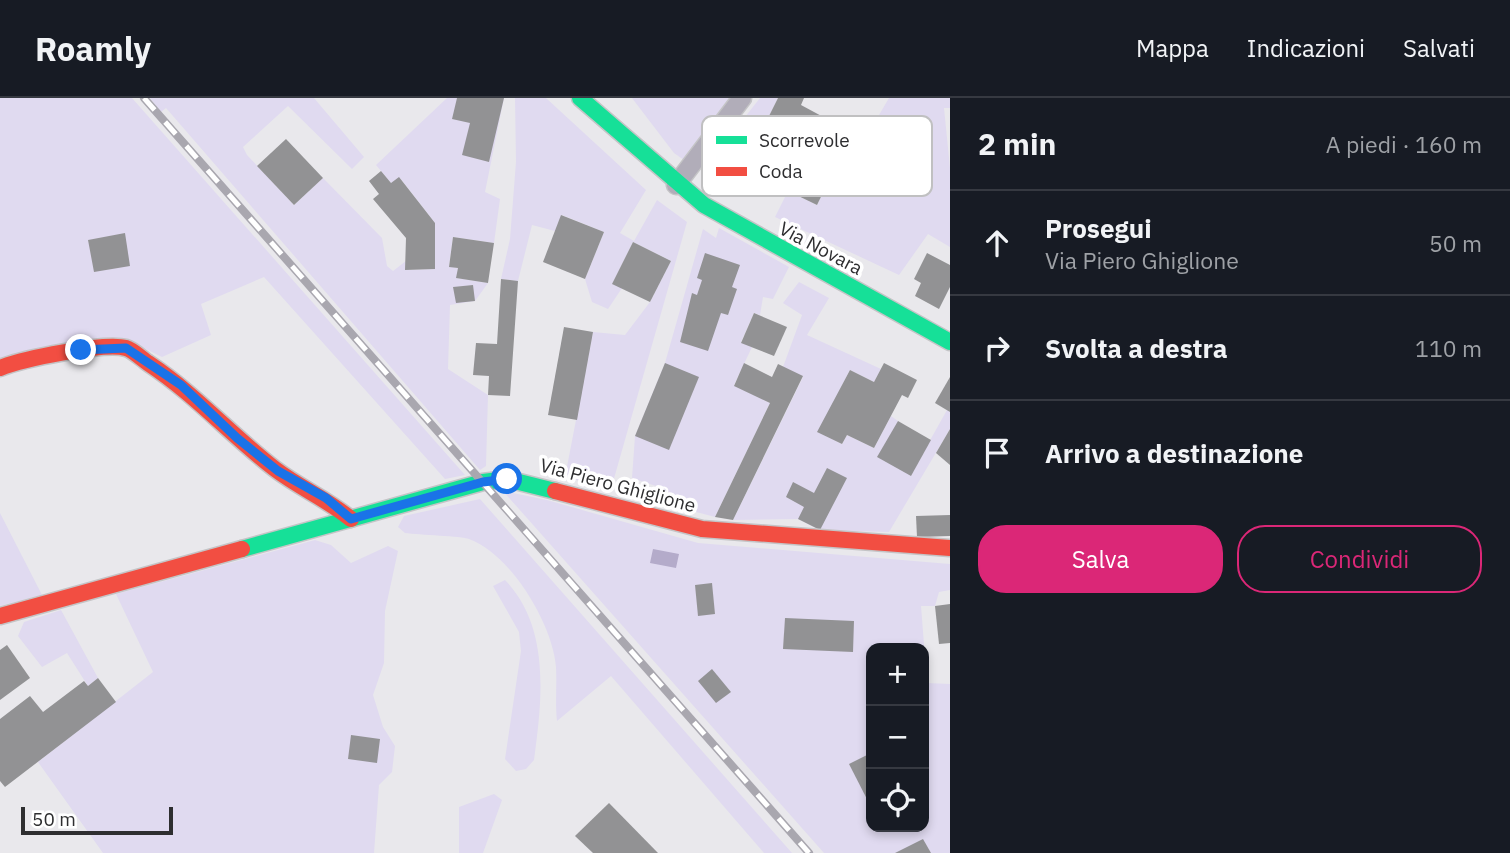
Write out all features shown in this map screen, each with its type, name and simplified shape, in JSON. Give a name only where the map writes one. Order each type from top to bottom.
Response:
[{"type":"street","name":"Via Novara","points":[[580,98],[676,185],[744,230],[950,342]]},
{"type":"street","points":[[728,116],[742,98]]},
{"type":"street","points":[[676,185],[702,151]]},
{"type":"street","points":[[0,368],[18,361],[81,350],[126,348],[181,385],[237,438],[278,471],[326,498],[351,519]]},
{"type":"street","name":"Via Piero Ghiglione","points":[[0,616],[483,482],[507,479],[702,529],[814,540],[950,548]]},
{"type":"shaded area","points":[[0,98],[132,98],[465,475],[445,479],[264,277],[201,304],[211,335],[162,357],[129,341],[0,359]]},
{"type":"shaded area","points":[[150,98],[314,98],[364,157],[352,169],[288,106],[243,147],[247,155],[294,205],[323,178],[382,238],[387,266],[393,271],[406,261],[405,270],[435,269],[435,223],[400,178],[391,183],[376,165],[447,98],[504,98],[485,192],[500,199],[494,243],[453,237],[449,266],[458,268],[457,278],[488,283],[475,301],[450,305],[448,369],[488,395],[486,466],[480,470],[166,108],[161,112]]},
{"type":"shaded area","points":[[515,98],[546,98],[646,190],[620,233],[634,241],[657,200],[687,222],[611,489],[565,477],[593,332],[625,335],[650,302],[671,261],[633,242],[613,283],[622,288],[608,309],[592,302],[585,279],[604,232],[562,215],[555,231],[532,225],[518,281],[501,279],[510,239],[516,162]]},
{"type":"shaded area","points":[[632,98],[730,98],[717,116],[702,116],[702,136],[684,160],[674,153]]},
{"type":"shaded area","points":[[760,98],[778,98],[769,116],[746,116]]},
{"type":"shaded area","points":[[889,98],[950,98],[950,108],[944,108],[950,168],[950,247],[928,234],[899,275],[775,217],[786,196],[798,196],[817,205],[822,196],[932,196],[932,116],[878,116]]},
{"type":"shaded area","points":[[719,228],[789,267],[773,299],[763,297],[760,315],[754,313],[741,342],[752,347],[734,385],[770,403],[715,517],[659,502],[665,489],[632,478],[635,436],[665,363],[703,229],[716,238]]},
{"type":"shaded area","points":[[799,282],[829,298],[807,335],[881,369],[874,382],[850,370],[818,432],[842,444],[847,435],[874,448],[891,416],[898,421],[910,476],[947,410],[950,412],[950,429],[889,532],[820,530],[798,519],[733,520],[803,377],[783,367],[802,315],[783,303]]},
{"type":"shaded area","points":[[503,491],[547,500],[698,543],[950,564],[950,590],[939,592],[935,606],[921,606],[924,643],[866,643],[866,832],[929,832],[929,683],[950,684],[950,853],[824,853]]},
{"type":"shaded area","points":[[480,499],[792,853],[764,853],[611,676],[557,721],[553,650],[538,612],[514,575],[485,547],[469,539],[405,533],[398,527],[404,516]]},
{"type":"shaded area","points":[[0,513],[42,595],[0,606]]},
{"type":"shaded area","points":[[315,540],[331,545],[351,563],[388,546],[398,551],[385,611],[384,663],[373,695],[383,727],[395,746],[392,772],[379,785],[374,853],[103,853],[38,762],[153,672],[116,594]]},
{"type":"shaded area","points":[[653,549],[679,554],[676,568],[650,563]]},
{"type":"shaded area","points":[[505,580],[520,599],[530,620],[540,666],[534,760],[526,769],[516,771],[505,759],[521,651],[519,632],[493,586]]},
{"type":"shaded area","points":[[61,610],[98,678],[88,686],[67,653],[42,667],[18,636],[24,622]]},
{"type":"shaded area","points":[[494,794],[502,800],[483,853],[459,853],[459,807]]},
{"type":"building","points":[[457,98],[504,98],[489,162],[462,155],[470,123],[452,119]]},
{"type":"building","points":[[778,98],[804,98],[801,105],[821,116],[769,116]]},
{"type":"building","points":[[286,139],[323,178],[294,205],[257,166]]},
{"type":"building","points":[[381,171],[391,183],[399,177],[435,223],[435,269],[405,270],[406,238],[373,199],[379,194],[369,181]]},
{"type":"building","points":[[798,196],[821,196],[817,205]]},
{"type":"building","points":[[561,215],[604,232],[585,279],[543,262]]},
{"type":"building","points":[[125,233],[130,266],[94,272],[88,240]]},
{"type":"building","points":[[453,237],[494,243],[488,283],[456,278],[458,268],[449,267]]},
{"type":"building","points":[[633,242],[671,261],[650,302],[612,284]]},
{"type":"building","points":[[705,253],[740,265],[732,287],[737,289],[728,315],[721,313],[708,351],[680,342],[692,293],[697,295],[702,280],[697,278]]},
{"type":"building","points":[[927,253],[950,265],[950,287],[939,309],[915,296],[921,283],[914,279]]},
{"type":"building","points":[[501,279],[518,281],[510,396],[488,395],[489,376],[473,375],[476,343],[497,344]]},
{"type":"building","points":[[473,285],[475,301],[456,303],[453,287]]},
{"type":"building","points":[[754,313],[787,327],[774,356],[741,343]]},
{"type":"building","points":[[564,327],[593,332],[577,420],[548,415]]},
{"type":"building","points":[[665,363],[699,377],[669,450],[635,436]]},
{"type":"building","points":[[744,363],[772,377],[778,364],[803,376],[733,520],[715,517],[770,403],[734,386]]},
{"type":"building","points":[[884,363],[917,380],[908,398],[902,395],[874,448],[847,435],[842,444],[817,432],[850,370],[874,382]]},
{"type":"building","points":[[950,377],[950,412],[935,403]]},
{"type":"building","points":[[898,421],[931,440],[911,476],[877,457]]},
{"type":"building","points":[[950,429],[950,465],[936,453]]},
{"type":"building","points":[[827,468],[847,478],[820,530],[798,519],[804,507],[786,497],[793,482],[814,493]]},
{"type":"building","points":[[950,515],[950,536],[917,537],[916,516]]},
{"type":"building","points":[[712,583],[715,614],[698,616],[695,585]]},
{"type":"building","points":[[950,604],[950,643],[939,644],[935,606]]},
{"type":"building","points":[[785,618],[854,621],[853,652],[783,649]]},
{"type":"building","points":[[7,645],[30,678],[0,700],[0,650]]},
{"type":"building","points":[[712,669],[731,692],[716,703],[698,681]]},
{"type":"building","points":[[98,678],[116,702],[5,787],[0,781],[0,719],[30,696],[43,712],[84,681],[88,686]]},
{"type":"building","points":[[351,735],[380,739],[377,763],[348,759]]},
{"type":"building","points":[[866,756],[866,797],[849,764]]},
{"type":"building","points":[[609,803],[658,853],[593,853],[575,836]]},
{"type":"building","points":[[923,839],[931,853],[895,853]]},
{"type":"railway","points":[[144,98],[809,853]]},
{"type":"traffic: fast","points":[[580,98],[704,205],[950,342]]},
{"type":"traffic: fast","points":[[242,549],[483,482],[507,479],[555,491]]},
{"type":"traffic: jam","points":[[0,368],[83,349],[129,349],[181,388],[275,469],[351,519]]},
{"type":"traffic: jam","points":[[555,491],[702,529],[950,548]]},
{"type":"traffic: jam","points":[[0,616],[242,549]]},
{"type":"route","points":[[81,350],[126,348],[181,385],[237,438],[278,471],[326,498],[351,519],[483,482],[507,479]]}]
